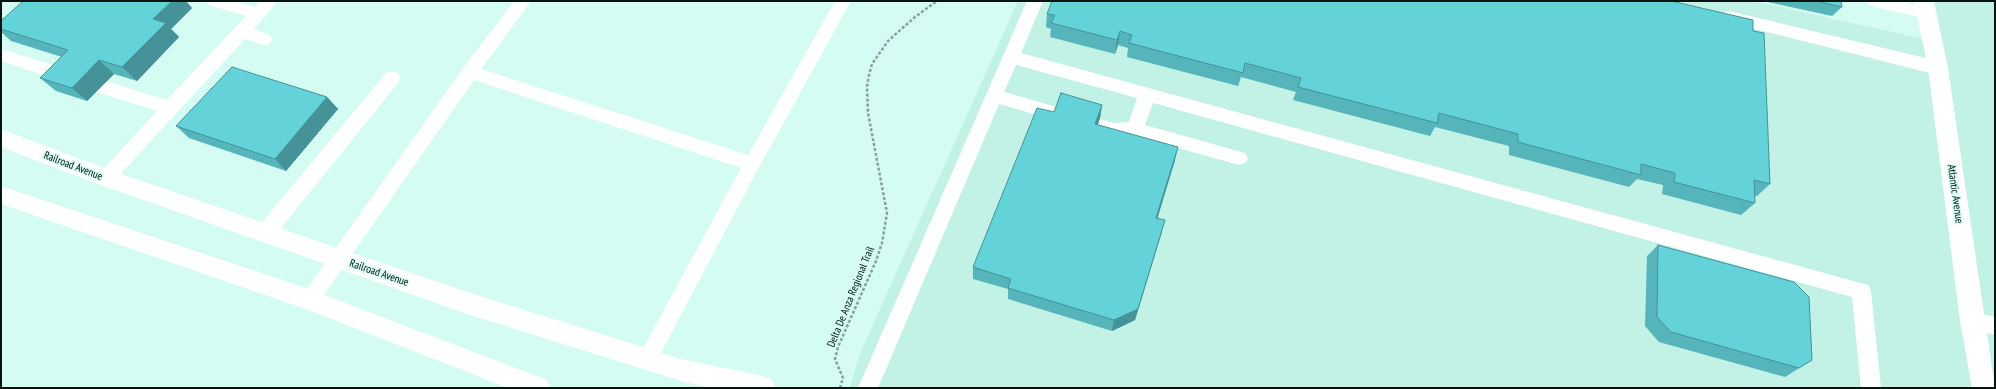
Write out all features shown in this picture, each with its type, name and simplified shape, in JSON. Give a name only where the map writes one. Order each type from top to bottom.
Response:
[{"type":"main road","name":"Atlantic Avenue","points":[[1926,7],[1938,68],[1972,321],[1984,388]]},
{"type":"main road","name":"Railroad Avenue","points":[[1,138],[106,178],[266,232],[467,303],[647,360],[724,380],[764,388]]},
{"type":"main road","points":[[1,195],[309,300],[538,388]]},
{"type":"lane","points":[[106,178],[270,1]]},
{"type":"lane","points":[[309,300],[470,72],[523,1]]},
{"type":"lane","points":[[647,360],[752,164],[843,1]]},
{"type":"lane","points":[[868,388],[1035,1]]},
{"type":"lane","points":[[1875,1],[1926,7]]},
{"type":"lane","points":[[220,2],[259,14]]},
{"type":"lane","points":[[1716,14],[1938,68]]},
{"type":"lane","points":[[242,32],[264,38]]},
{"type":"lane","points":[[1,55],[70,77]]},
{"type":"lane","points":[[1011,57],[1861,291],[1871,388]]},
{"type":"lane","points":[[470,72],[752,164]]},
{"type":"lane","points":[[266,232],[392,78]]},
{"type":"lane","points":[[102,87],[170,108]]},
{"type":"lane","points":[[1135,129],[1147,94]]},
{"type":"lane","points":[[994,96],[1114,130],[1135,129],[1239,158]]},
{"type":"lane","points":[[1972,321],[1995,326]]},
{"type":"path","name":"Delta De Anza Regional Trail","points":[[840,388],[843,378],[835,359],[836,353],[876,261],[883,238],[887,213],[868,113],[868,75],[872,64],[888,41],[915,17],[937,1]]},
{"type":"shaded area","points":[[1018,1],[1753,1],[1941,43],[1929,1],[1995,1],[1995,388],[850,388],[859,356]]},
{"type":"building","points":[[23,1],[172,1],[153,19],[166,23],[122,67],[99,60],[72,88],[40,78],[68,50],[1,29],[1,21]]},
{"type":"building","points":[[1052,1],[1671,1],[1753,20],[1753,31],[1764,33],[1770,184],[1754,180],[1755,203],[1674,182],[1675,173],[1641,164],[1641,175],[1518,142],[1518,134],[1439,113],[1437,123],[1298,87],[1301,78],[1245,63],[1243,73],[1129,43],[1132,35],[1120,31],[1117,40],[1051,23],[1055,15],[1047,14]]},
{"type":"building","points":[[1816,1],[1841,1],[1842,7]]},
{"type":"building","points":[[232,67],[327,97],[275,159],[176,126]]},
{"type":"building","points":[[1061,93],[1102,105],[1095,124],[1178,147],[1156,218],[1165,220],[1138,309],[1114,320],[1008,288],[1011,279],[973,267],[1037,108],[1054,112]]},
{"type":"building","points":[[1658,245],[1794,282],[1809,297],[1812,360],[1799,368],[1671,332],[1657,317]]}]
